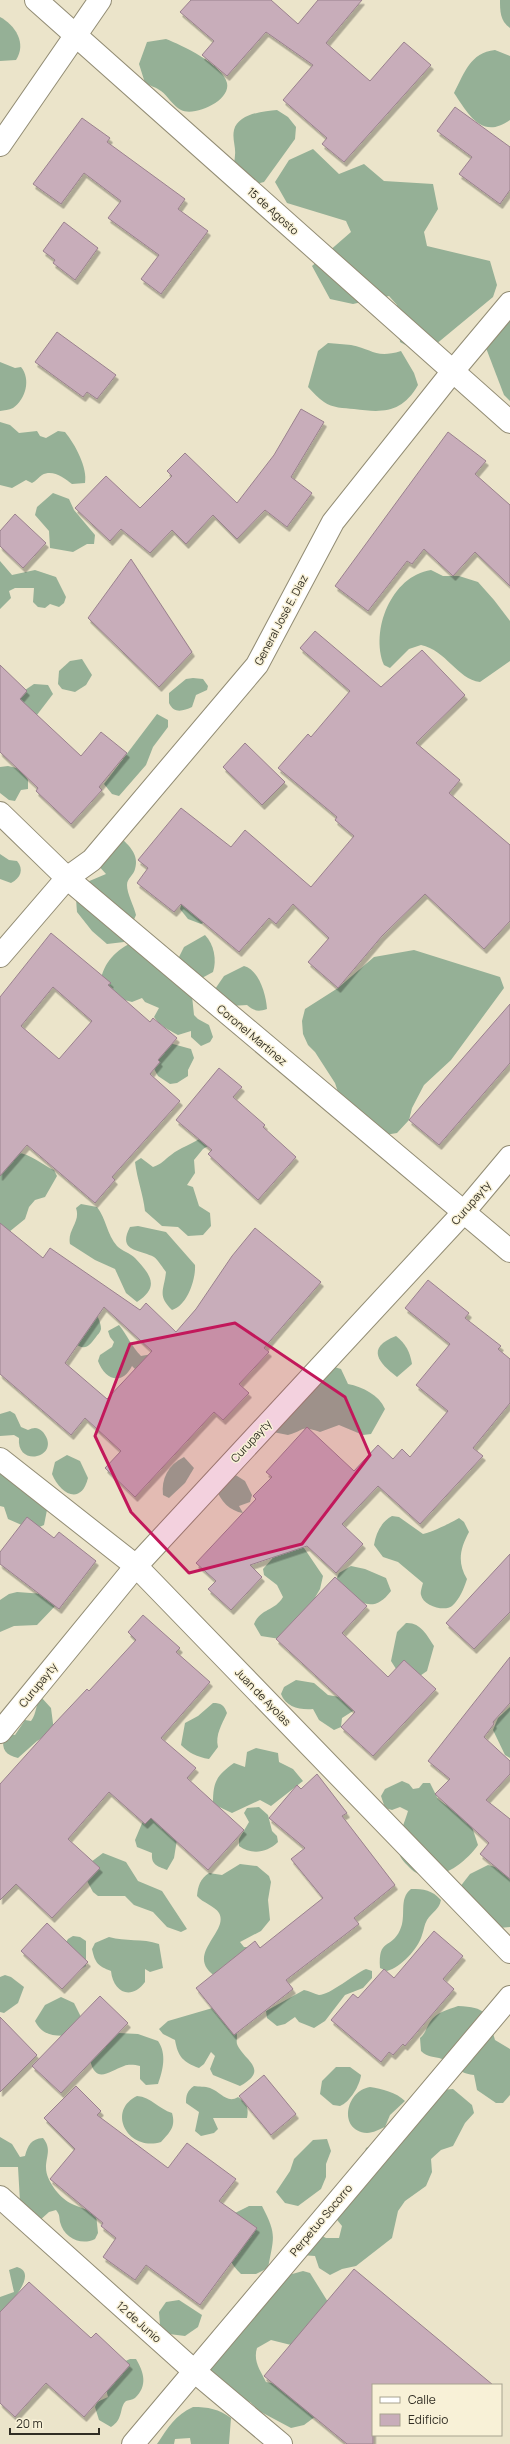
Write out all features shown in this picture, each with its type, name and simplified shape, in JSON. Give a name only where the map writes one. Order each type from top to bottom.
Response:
[{"type":"street","name":"15 de Agosto","points":[[36,0],[510,422]]},
{"type":"street","points":[[0,145],[77,37],[100,0]]},
{"type":"street","name":"General José E. Diaz","points":[[0,956],[67,878],[92,860],[257,665],[333,522],[453,371],[510,303]]},
{"type":"street","name":"Coronel Martínez","points":[[0,813],[67,878],[463,1213],[510,1250]]},
{"type":"street","name":"Curupayty","points":[[0,1732],[136,1566],[463,1213],[510,1157]]},
{"type":"street","name":"Juan de Ayolas","points":[[0,1459],[136,1566],[510,1952]]},
{"type":"street","name":"Perpetuo Socorro","points":[[133,2444],[193,2370],[510,1997]]},
{"type":"street","name":"12 de Junio","points":[[0,2197],[193,2370],[281,2444]]},
{"type":"highlighted area","points":[[235,1323],[345,1397],[370,1455],[302,1544],[189,1573],[131,1512],[95,1436],[130,1344]]},
{"type":"green space","points":[[500,0],[510,0],[510,28],[502,19]]},
{"type":"green space","points":[[0,17],[15,30],[18,35],[20,47],[16,60],[0,61]]},
{"type":"green space","points":[[166,39],[201,56],[218,69],[224,76],[227,83],[227,90],[218,101],[202,109],[187,112],[181,110],[173,104],[164,93],[145,83],[139,64],[147,42]]},
{"type":"green space","points":[[495,50],[510,56],[510,120],[492,127],[484,126],[477,122],[465,109],[454,93],[465,71],[474,59],[487,52]]},
{"type":"green space","points":[[277,110],[288,117],[296,127],[295,139],[264,182],[252,185],[232,171],[235,159],[233,137],[234,130],[240,120],[252,114]]},
{"type":"green space","points":[[313,149],[339,174],[364,164],[384,181],[433,184],[438,209],[424,232],[427,246],[490,261],[497,285],[493,297],[435,345],[411,348],[400,342],[397,305],[389,296],[353,304],[330,299],[312,266],[351,232],[346,221],[287,203],[275,182],[289,160]]},
{"type":"green space","points":[[510,302],[510,401],[504,395],[486,348]]},
{"type":"green space","points":[[328,343],[351,345],[380,354],[401,351],[414,373],[418,385],[405,401],[398,406],[383,411],[338,407],[327,404],[308,387],[318,351]]},
{"type":"green space","points":[[0,362],[15,368],[21,367],[26,377],[26,389],[21,399],[13,408],[0,411]]},
{"type":"green space","points":[[0,422],[10,425],[19,433],[37,431],[40,436],[46,438],[58,431],[65,432],[73,443],[83,463],[85,470],[85,483],[72,484],[58,475],[46,473],[32,483],[26,480],[12,488],[0,485]]},
{"type":"green space","points":[[53,493],[69,499],[74,510],[95,535],[94,544],[87,544],[73,552],[50,548],[49,531],[35,515],[37,507]]},
{"type":"green space","points":[[0,561],[12,575],[35,570],[56,577],[66,597],[64,603],[59,607],[50,604],[45,608],[38,607],[33,602],[34,588],[15,588],[9,591],[11,598],[0,609]]},
{"type":"green space","points":[[431,570],[443,576],[459,576],[478,582],[510,621],[510,661],[480,682],[465,676],[438,652],[421,645],[409,649],[390,668],[384,665],[380,651],[380,637],[382,622],[387,607],[395,594],[405,583],[417,574]]},
{"type":"green space","points":[[82,659],[92,675],[86,685],[75,692],[62,689],[58,684],[59,671],[70,661]]},
{"type":"green space","points":[[186,679],[203,679],[208,686],[207,690],[196,695],[192,707],[179,711],[173,709],[169,703],[169,693]]},
{"type":"green space","points":[[34,684],[48,685],[53,694],[30,724],[0,707]]},
{"type":"green space","points":[[157,714],[168,720],[168,727],[153,747],[146,765],[119,796],[112,794],[104,784]]},
{"type":"green space","points":[[8,766],[21,769],[28,780],[28,789],[21,790],[15,801],[9,800],[0,793],[0,767]]},
{"type":"green space","points":[[117,835],[132,849],[136,858],[134,871],[128,880],[127,885],[136,915],[124,942],[107,944],[92,931],[77,912],[76,899],[87,882],[106,874],[97,864]]},
{"type":"green space","points":[[0,854],[9,860],[17,861],[19,864],[21,870],[19,876],[11,883],[0,879]]},
{"type":"green space","points":[[182,902],[207,921],[201,924],[188,919],[180,909]]},
{"type":"green space","points":[[205,935],[213,947],[215,962],[213,972],[202,978],[177,961],[184,947]]},
{"type":"green space","points":[[135,941],[192,996],[194,1015],[209,1025],[213,1037],[210,1042],[201,1046],[191,1037],[191,1031],[178,1035],[156,1020],[154,1017],[159,1008],[145,1002],[142,998],[132,1002],[117,998],[100,983],[104,968],[112,957],[122,948]]},
{"type":"green space","points":[[414,950],[500,977],[504,988],[451,1060],[424,1085],[412,1108],[409,1120],[397,1133],[385,1135],[343,1107],[335,1083],[315,1052],[308,1045],[303,1034],[302,1021],[305,1009],[338,988],[374,957]]},
{"type":"green space","points":[[244,966],[249,968],[258,977],[265,997],[267,1009],[259,1011],[252,1009],[247,1005],[231,1006],[213,992],[224,976]]},
{"type":"green space","points":[[173,1044],[191,1049],[194,1058],[188,1070],[188,1076],[177,1083],[170,1084],[158,1076],[153,1067],[166,1045]]},
{"type":"green space","points":[[204,1135],[213,1143],[203,1149],[194,1160],[195,1173],[187,1185],[193,1187],[199,1206],[210,1213],[211,1226],[203,1235],[188,1236],[178,1227],[162,1226],[145,1211],[135,1162],[141,1158],[153,1167],[156,1166],[175,1152]]},
{"type":"green space","points":[[16,1153],[21,1153],[35,1159],[54,1170],[57,1176],[45,1197],[35,1200],[29,1207],[25,1219],[9,1232],[0,1249],[0,1174]]},
{"type":"green space","points":[[81,1204],[97,1207],[103,1216],[109,1232],[117,1246],[135,1258],[149,1275],[151,1286],[149,1291],[137,1302],[126,1293],[115,1269],[95,1260],[70,1244],[70,1234],[77,1218],[76,1208]]},
{"type":"green space","points":[[138,1226],[166,1232],[195,1265],[194,1277],[190,1291],[182,1303],[172,1310],[167,1305],[163,1296],[166,1272],[154,1257],[136,1251],[128,1245],[126,1241],[130,1227]]},
{"type":"green space","points":[[94,1307],[101,1330],[89,1345],[86,1347],[81,1347],[73,1342]]},
{"type":"green space","points":[[119,1325],[141,1356],[152,1354],[136,1370],[132,1366],[123,1376],[114,1378],[105,1373],[98,1361],[100,1355],[112,1347],[114,1342],[108,1331]]},
{"type":"green space","points":[[396,1336],[407,1348],[412,1364],[397,1377],[385,1366],[378,1356],[378,1351],[381,1346],[386,1341]]},
{"type":"green space","points":[[331,1366],[341,1369],[348,1384],[370,1392],[379,1400],[385,1409],[371,1434],[363,1435],[339,1425],[320,1432],[303,1429],[288,1435],[273,1432]]},
{"type":"green space","points":[[10,1411],[15,1414],[21,1427],[28,1430],[38,1428],[43,1432],[48,1441],[47,1448],[43,1453],[37,1456],[24,1454],[20,1448],[19,1438],[14,1435],[0,1436],[0,1414]]},
{"type":"green space","points":[[67,1455],[80,1461],[88,1478],[85,1487],[81,1492],[76,1494],[70,1494],[60,1487],[52,1474],[55,1462]]},
{"type":"green space","points":[[184,1457],[194,1468],[185,1483],[169,1498],[163,1495],[163,1483],[170,1468],[178,1460]]},
{"type":"green space","points":[[0,1467],[45,1500],[47,1510],[44,1525],[33,1530],[8,1519],[4,1507],[0,1506]]},
{"type":"green space","points":[[234,1474],[245,1481],[252,1495],[250,1502],[239,1506],[243,1513],[238,1512],[226,1505],[216,1488]]},
{"type":"green space","points":[[392,1516],[399,1517],[423,1534],[431,1532],[459,1518],[464,1522],[469,1532],[463,1544],[461,1561],[467,1579],[459,1597],[449,1608],[435,1607],[426,1602],[421,1594],[423,1583],[398,1562],[383,1557],[374,1545],[380,1528],[388,1518]]},
{"type":"green space","points":[[298,1545],[304,1548],[323,1576],[320,1589],[313,1601],[280,1639],[261,1636],[254,1624],[260,1615],[280,1602],[283,1597],[277,1585],[264,1575],[263,1569],[279,1551]]},
{"type":"green space","points":[[351,1566],[365,1569],[386,1578],[391,1591],[384,1599],[377,1603],[363,1603],[356,1599],[334,1584],[339,1573]]},
{"type":"green space","points":[[17,1592],[44,1594],[57,1604],[37,1625],[14,1626],[0,1632],[0,1600],[9,1594]]},
{"type":"green space","points":[[406,1623],[411,1623],[423,1630],[434,1646],[427,1671],[414,1680],[398,1672],[391,1661],[397,1632]]},
{"type":"green space","points":[[296,1680],[314,1683],[328,1695],[351,1699],[354,1704],[353,1711],[342,1718],[341,1727],[334,1730],[319,1720],[313,1709],[294,1707],[286,1702],[281,1694],[284,1687]]},
{"type":"green space","points":[[41,1697],[51,1708],[54,1731],[37,1741],[18,1758],[10,1755],[4,1749],[4,1737],[9,1734],[15,1735],[25,1720],[31,1721]]},
{"type":"green space","points":[[213,1703],[222,1705],[227,1713],[218,1734],[218,1747],[209,1759],[194,1754],[181,1745],[185,1723],[198,1716]]},
{"type":"green space","points":[[510,1707],[510,1758],[505,1755],[493,1730],[498,1718]]},
{"type":"green space","points":[[256,1748],[278,1753],[279,1762],[293,1769],[303,1781],[271,1806],[260,1800],[232,1813],[213,1804],[215,1785],[219,1776],[234,1763],[245,1767],[247,1752]]},
{"type":"green space","points":[[402,1781],[409,1784],[413,1789],[419,1788],[423,1783],[430,1783],[438,1799],[471,1824],[478,1845],[472,1853],[456,1867],[446,1872],[427,1876],[417,1873],[409,1867],[401,1857],[398,1845],[408,1811],[400,1807],[392,1810],[385,1808],[381,1796],[385,1789]]},
{"type":"green space","points":[[259,1807],[268,1815],[272,1831],[277,1836],[278,1842],[269,1849],[254,1852],[239,1846],[239,1839],[249,1822],[244,1813],[247,1808]]},
{"type":"green space","points":[[168,1808],[179,1827],[174,1858],[167,1870],[155,1864],[152,1853],[137,1847],[135,1840],[143,1821]]},
{"type":"green space","points":[[103,1853],[126,1862],[138,1881],[162,1891],[187,1929],[181,1932],[167,1927],[153,1912],[134,1905],[125,1896],[98,1896],[93,1892],[86,1879],[91,1862]]},
{"type":"green space","points":[[240,1864],[257,1866],[269,1876],[271,1882],[268,1900],[270,1920],[261,1931],[240,1942],[244,1947],[254,1947],[218,1978],[208,1970],[204,1961],[205,1953],[221,1920],[219,1913],[215,1908],[202,1901],[197,1896],[198,1889],[202,1880],[209,1873],[222,1875]]},
{"type":"green space","points":[[488,1865],[510,1871],[510,1927],[499,1928],[456,1892],[470,1874]]},
{"type":"green space","points":[[411,1889],[431,1892],[441,1900],[437,1909],[427,1920],[417,1946],[403,1962],[387,1971],[380,1968],[381,1952],[386,1945],[393,1940],[400,1930],[403,1919],[405,1898]]},
{"type":"green space","points":[[73,1936],[80,1937],[86,1941],[86,1966],[80,1970],[70,1967],[61,1950],[68,1939]]},
{"type":"green space","points":[[109,1937],[159,1944],[163,1968],[150,1972],[145,1969],[145,1982],[140,1988],[134,1991],[124,1992],[115,1984],[111,1971],[98,1963],[93,1954],[92,1949],[95,1943]]},
{"type":"green space","points":[[366,1969],[372,1971],[372,1978],[363,1988],[345,1995],[325,2021],[314,2028],[299,2022],[295,2017],[285,2024],[277,2026],[267,2018],[266,2011],[304,1990],[319,1995],[324,1994]]},
{"type":"green space","points":[[5,1975],[11,1977],[24,1987],[18,2003],[4,2013],[0,2012],[0,1977]]},
{"type":"green space","points":[[61,1997],[74,2003],[84,2023],[75,2035],[52,2035],[38,2027],[35,2021],[45,2005]]},
{"type":"green space","points":[[458,2006],[476,2008],[485,2014],[495,2040],[510,2049],[510,2095],[503,2103],[496,2103],[477,2090],[474,2075],[467,2074],[447,2061],[429,2056],[421,2051],[420,2038],[433,2019],[442,2012]]},
{"type":"green space","points":[[216,2007],[235,2028],[237,2034],[237,2044],[254,2069],[253,2075],[249,2080],[240,2086],[213,2075],[210,2069],[215,2056],[211,2052],[204,2064],[199,2068],[185,2061],[178,2051],[175,2040],[163,2034],[159,2029],[168,2021]]},
{"type":"green space","points":[[119,2033],[138,2034],[158,2041],[162,2051],[163,2068],[158,2084],[146,2085],[140,2079],[140,2066],[126,2065],[104,2074],[99,2074],[96,2072],[90,2060],[104,2036]]},
{"type":"green space","points":[[336,2067],[350,2067],[361,2075],[359,2084],[354,2093],[344,2104],[340,2106],[333,2105],[320,2094],[322,2081]]},
{"type":"green space","points":[[194,2086],[210,2088],[224,2097],[231,2099],[238,2097],[247,2106],[247,2118],[213,2118],[218,2129],[214,2133],[201,2136],[195,2131],[199,2112],[186,2103],[187,2093]]},
{"type":"green space","points":[[370,2087],[393,2093],[405,2101],[390,2115],[385,2127],[374,2132],[367,2133],[358,2131],[352,2126],[348,2111],[350,2103],[355,2096],[362,2090]]},
{"type":"green space","points":[[453,2089],[472,2105],[474,2113],[465,2123],[453,2146],[441,2150],[431,2159],[432,2172],[426,2186],[405,2201],[398,2211],[392,2238],[356,2266],[342,2269],[330,2275],[319,2268],[315,2256],[301,2255],[314,2232],[326,2238],[339,2238],[342,2226],[334,2216],[358,2173],[366,2148],[376,2143],[441,2090]]},
{"type":"green space","points":[[137,2096],[147,2099],[172,2113],[173,2126],[161,2142],[149,2144],[139,2141],[131,2136],[125,2128],[122,2120],[123,2111],[128,2103]]},
{"type":"green space","points":[[0,2137],[12,2144],[20,2157],[25,2156],[27,2149],[33,2141],[43,2138],[48,2149],[46,2168],[48,2178],[66,2200],[96,2214],[98,2233],[95,2239],[84,2242],[74,2239],[62,2228],[59,2214],[56,2210],[49,2212],[39,2221],[20,2202],[18,2167],[0,2167]]},
{"type":"green space","points":[[327,2139],[331,2151],[326,2164],[326,2177],[321,2189],[298,2206],[285,2203],[276,2192],[290,2171],[294,2159],[313,2140]]},
{"type":"green space","points":[[249,2206],[262,2206],[270,2223],[273,2242],[268,2268],[256,2274],[241,2274],[230,2259],[227,2245],[235,2213]]},
{"type":"green space","points":[[17,2267],[23,2270],[25,2276],[24,2283],[15,2298],[0,2315],[0,2297],[14,2292],[9,2270]]},
{"type":"green space","points":[[303,2271],[310,2273],[328,2302],[295,2346],[271,2340],[257,2348],[256,2353],[258,2365],[266,2382],[287,2386],[316,2416],[304,2425],[291,2428],[261,2412],[250,2402],[240,2400],[204,2369],[285,2276]]},
{"type":"green space","points":[[179,2300],[202,2315],[198,2327],[185,2336],[169,2334],[160,2325],[159,2312],[166,2302]]},
{"type":"green space","points":[[130,2359],[136,2359],[143,2374],[142,2389],[135,2398],[126,2401],[120,2417],[111,2427],[99,2420],[95,2407],[97,2402],[108,2397],[105,2385],[119,2364]]},
{"type":"green space","points":[[193,2407],[213,2409],[222,2412],[231,2418],[229,2444],[191,2444],[190,2438],[175,2439],[174,2444],[157,2444],[168,2427],[181,2414]]},
{"type":"building","points":[[191,0],[271,0],[298,24],[318,0],[362,0],[326,43],[370,81],[404,42],[431,65],[344,162],[322,144],[327,138],[283,100],[313,65],[266,32],[227,76],[202,55],[214,41],[180,12]]},
{"type":"building","points":[[455,107],[510,147],[510,190],[500,204],[459,174],[472,157],[437,131]]},
{"type":"building","points":[[82,118],[110,138],[107,142],[185,199],[178,209],[208,231],[161,294],[141,279],[159,255],[108,218],[121,201],[84,173],[61,204],[33,184]]},
{"type":"building","points":[[64,222],[98,248],[75,280],[53,263],[55,260],[43,251]]},
{"type":"building","points":[[57,332],[116,375],[97,399],[87,392],[83,397],[35,362]]},
{"type":"building","points":[[301,409],[324,422],[291,477],[312,493],[287,527],[265,510],[237,539],[213,515],[186,544],[172,530],[150,553],[121,529],[110,541],[75,508],[106,476],[140,508],[172,476],[167,471],[185,453],[237,503],[274,455]]},
{"type":"building","points":[[448,432],[486,461],[475,474],[510,505],[510,586],[475,552],[453,576],[424,549],[412,564],[407,561],[368,611],[335,586]]},
{"type":"building","points":[[15,514],[46,543],[23,568],[0,546],[0,531]]},
{"type":"building","points":[[131,559],[192,652],[159,687],[88,618]]},
{"type":"building","points":[[315,631],[381,687],[422,650],[465,695],[416,743],[460,780],[449,793],[510,845],[510,921],[484,949],[425,894],[382,936],[338,988],[308,962],[329,938],[293,904],[276,924],[269,918],[239,952],[181,904],[174,912],[137,883],[148,868],[138,860],[181,808],[231,847],[245,830],[311,887],[354,836],[335,820],[337,817],[278,768],[308,734],[311,737],[350,691],[300,648]]},
{"type":"building","points":[[0,665],[27,691],[20,699],[81,756],[101,732],[127,753],[99,787],[102,790],[71,824],[36,791],[38,788],[0,752]]},
{"type":"building","points":[[245,743],[285,782],[262,805],[223,767]]},
{"type":"building","points":[[51,933],[111,983],[108,985],[150,1022],[153,1018],[177,1038],[158,1060],[160,1062],[150,1074],[180,1101],[112,1177],[115,1180],[95,1203],[27,1145],[0,1176],[0,997]],"holes":[[[53,987],[92,1021],[59,1059],[21,1026]]]},
{"type":"building","points":[[510,1004],[510,1063],[439,1145],[409,1120]]},
{"type":"building","points":[[219,1068],[242,1087],[233,1097],[265,1125],[263,1127],[296,1157],[258,1200],[208,1154],[212,1150],[176,1120]]},
{"type":"building","points":[[0,1223],[43,1258],[50,1248],[140,1310],[146,1303],[176,1332],[196,1309],[232,1256],[255,1228],[321,1282],[264,1348],[269,1352],[239,1384],[249,1393],[223,1420],[214,1412],[135,1497],[105,1468],[121,1451],[85,1418],[71,1435],[0,1374]],"holes":[[[104,1307],[152,1351],[107,1399],[65,1363]]]},
{"type":"building","points":[[428,1280],[469,1313],[465,1318],[501,1346],[498,1349],[510,1359],[510,1403],[473,1448],[483,1456],[420,1524],[378,1486],[342,1524],[363,1544],[336,1573],[307,1546],[250,1565],[262,1577],[231,1610],[208,1589],[216,1581],[196,1563],[256,1499],[253,1496],[272,1477],[266,1472],[307,1427],[354,1471],[378,1445],[393,1459],[402,1449],[410,1457],[448,1411],[416,1385],[450,1344],[405,1308]]},
{"type":"building","points":[[27,1517],[54,1538],[59,1532],[96,1561],[59,1609],[0,1564],[0,1552]]},
{"type":"building","points":[[510,1554],[510,1612],[474,1649],[446,1623]]},
{"type":"building","points":[[335,1577],[367,1606],[342,1633],[388,1677],[404,1660],[436,1689],[373,1756],[341,1727],[355,1712],[276,1639]]},
{"type":"building","points":[[143,1615],[180,1648],[176,1652],[210,1682],[161,1738],[196,1768],[187,1778],[244,1830],[208,1870],[151,1818],[145,1824],[109,1792],[68,1839],[100,1868],[52,1918],[16,1884],[0,1900],[0,1784],[87,1689],[89,1691],[136,1640],[128,1632]]},
{"type":"building","points":[[510,1657],[510,1703],[493,1722],[494,1724],[484,1737],[510,1761],[510,1774],[486,1800],[510,1819],[510,1879],[480,1854],[489,1843],[435,1794],[450,1779],[428,1761]]},
{"type":"building","points":[[317,1774],[347,1813],[342,1816],[395,1885],[354,1918],[359,1924],[286,1980],[293,1989],[234,2035],[196,1988],[255,1941],[260,1948],[323,1898],[291,1859],[305,1848],[269,1818],[297,1785],[301,1789]]},
{"type":"building","points":[[47,1923],[88,1962],[62,1989],[21,1951]]},
{"type":"building","points":[[434,1931],[463,1956],[443,1979],[454,1989],[405,2046],[403,2044],[393,2055],[389,2052],[381,2062],[331,2020],[353,1994],[358,1998],[384,1969],[394,1978]]},
{"type":"building","points":[[100,1996],[128,2023],[61,2093],[32,2066]]},
{"type":"building","points":[[0,2017],[37,2055],[0,2092]]},
{"type":"building","points":[[264,2075],[296,2114],[271,2135],[239,2096]]},
{"type":"building","points":[[76,2086],[101,2111],[97,2115],[168,2168],[187,2143],[236,2179],[219,2201],[257,2228],[200,2305],[146,2265],[135,2280],[103,2257],[116,2238],[101,2226],[103,2223],[50,2179],[75,2149],[44,2118]]},
{"type":"building","points":[[354,2269],[492,2384],[372,2384],[373,2444],[347,2444],[264,2376]]},
{"type":"building","points":[[29,2282],[91,2338],[96,2333],[130,2365],[84,2417],[46,2383],[15,2417],[0,2403],[0,2312]]}]
